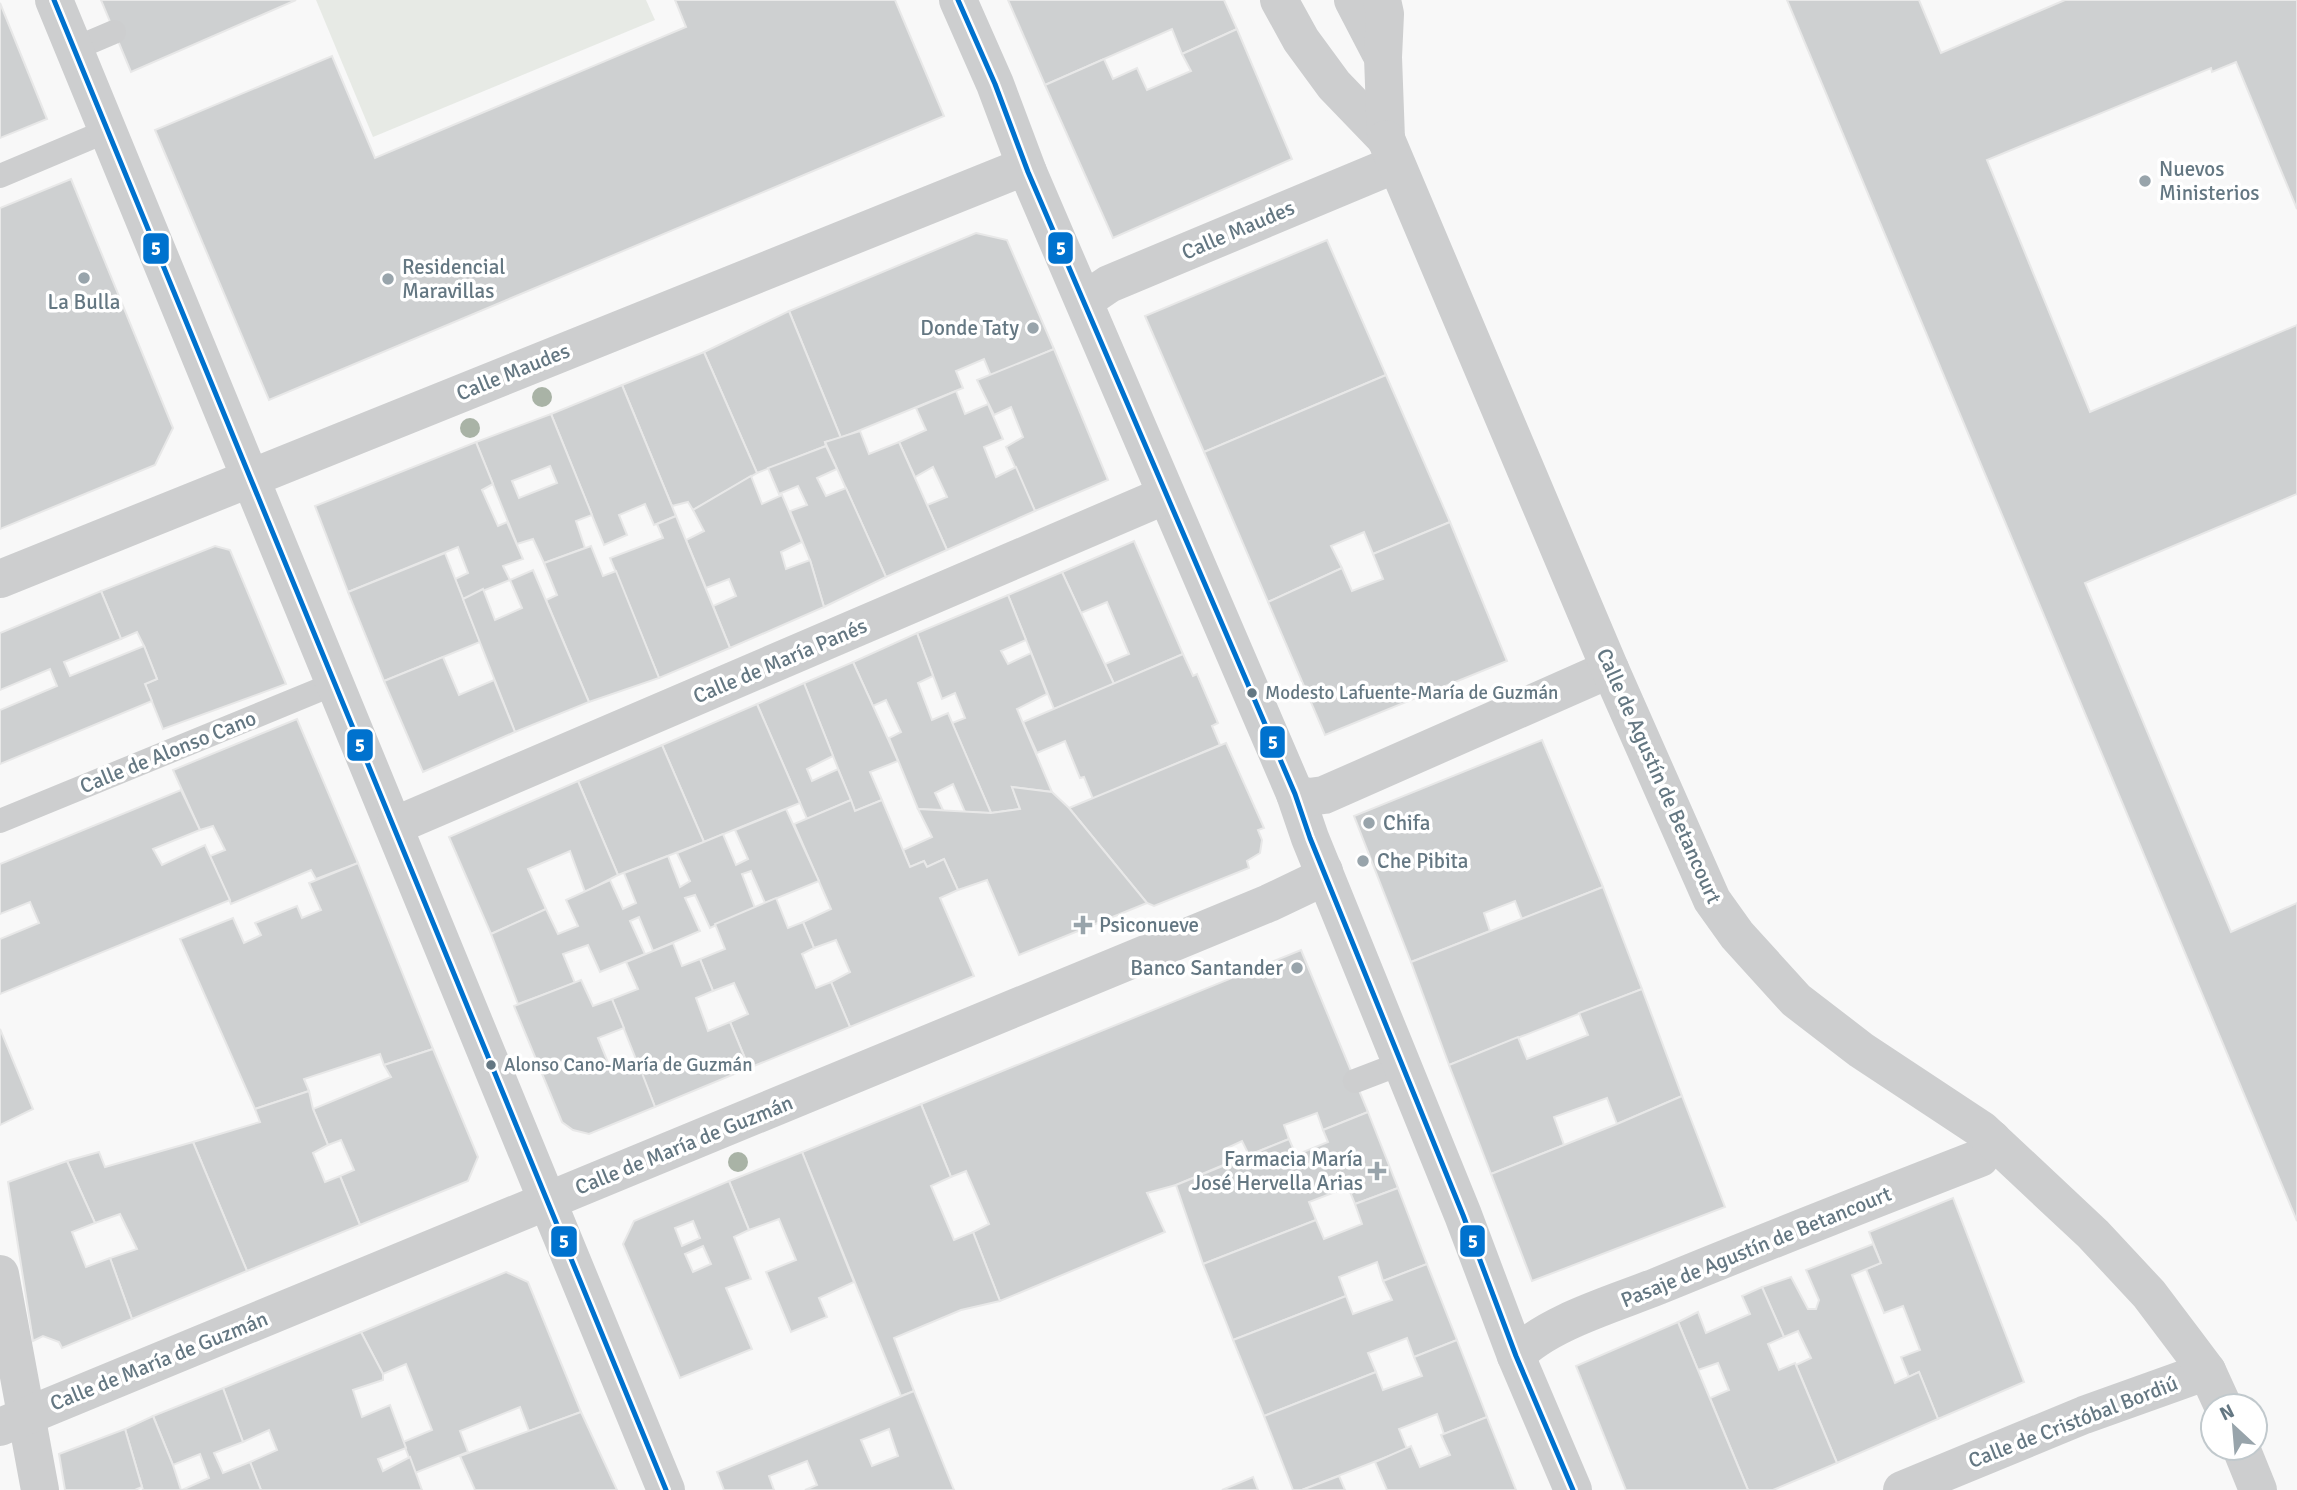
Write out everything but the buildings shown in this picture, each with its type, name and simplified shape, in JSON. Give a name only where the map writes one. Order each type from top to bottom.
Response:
[{"type":"street","points":[[54,0],[666,1490]]},
{"type":"street","points":[[958,0],[995,84],[1028,172],[1295,794],[1517,1356],[1573,1490]]},
{"type":"street","name":"Calle de Agustín de Betancourt","points":[[1279,0],[1301,40],[1334,85],[1391,151],[1610,669],[1712,900],[1737,935],[1796,1000],[1861,1050],[1992,1139],[2093,1234],[2149,1294],[2207,1371],[2217,1392]]},
{"type":"street","name":"Calle de Agustín de Betancourt","points":[[1301,0],[1334,85]]},
{"type":"street","name":"Calle de Agustín de Betancourt","points":[[1353,0],[1383,57]]},
{"type":"street","name":"Calle de Agustín de Betancourt","points":[[1382,0],[1385,13],[1383,57],[1391,151]]},
{"type":"street","name":"Calle Maudes","points":[[1084,301],[1109,284],[1391,151]]},
{"type":"street","name":"Calle Maudes","points":[[0,579],[1012,172],[1028,172]]},
{"type":"street","name":"Calle de María Panés","points":[[394,826],[1166,495]]},
{"type":"street","points":[[1295,794],[1309,797],[1324,795],[1610,669]]},
{"type":"street","name":"Calle de María de Guzmán","points":[[13,1421],[1279,899],[1311,883],[1324,872]]},
{"type":"street","name":"Pasaje de Agustín de Betancourt","points":[[1517,1356],[1528,1343],[1562,1325],[1980,1158],[1992,1139]]},
{"type":"street","points":[[0,1274],[13,1421],[40,1490]]},
{"type":"street","name":"Calle de Cristóbal Bordiú","points":[[1902,1490],[2084,1415],[2207,1371]]},
{"type":"street","points":[[2247,1462],[2259,1490]]},
{"type":"lane","points":[[75,49],[114,32]]},
{"type":"lane","points":[[0,176],[108,130]]},
{"type":"lane","name":"Calle de Alonso Cano","points":[[0,821],[336,683]]},
{"type":"lane","points":[[1355,1081],[1402,1063]]},
{"type":"shaded area","points":[[316,0],[646,0],[655,20],[373,137]]},
{"type":"transit line","name":"5","points":[[54,0],[666,1490]]},
{"type":"transit line","name":"5","points":[[958,0],[995,84],[1028,172],[1295,794],[1310,838],[1463,1215],[1516,1356],[1573,1490]]},
{"type":"place","name":"Nuevos Ministerios","points":[[2145,181]]},
{"type":"place","name":"La Bulla","points":[[84,278]]},
{"type":"place","name":"Residencial Maravillas","points":[[388,279]]},
{"type":"place","name":"Donde Taty","points":[[1033,328]]},
{"type":"place","name":"Modesto Lafuente-María de Guzmán","points":[[1252,693]]},
{"type":"place","name":"Chifa","points":[[1369,823]]},
{"type":"place","name":"Che Pibita","points":[[1363,861]]},
{"type":"place","name":"Psiconueve","points":[[1083,925]]},
{"type":"place","name":"Banco Santander","points":[[1297,968]]},
{"type":"place","name":"Alonso Cano-María de Guzmán","points":[[491,1065]]},
{"type":"place","name":"Farmacia María José Hervella Arias","points":[[1377,1171]]}]
